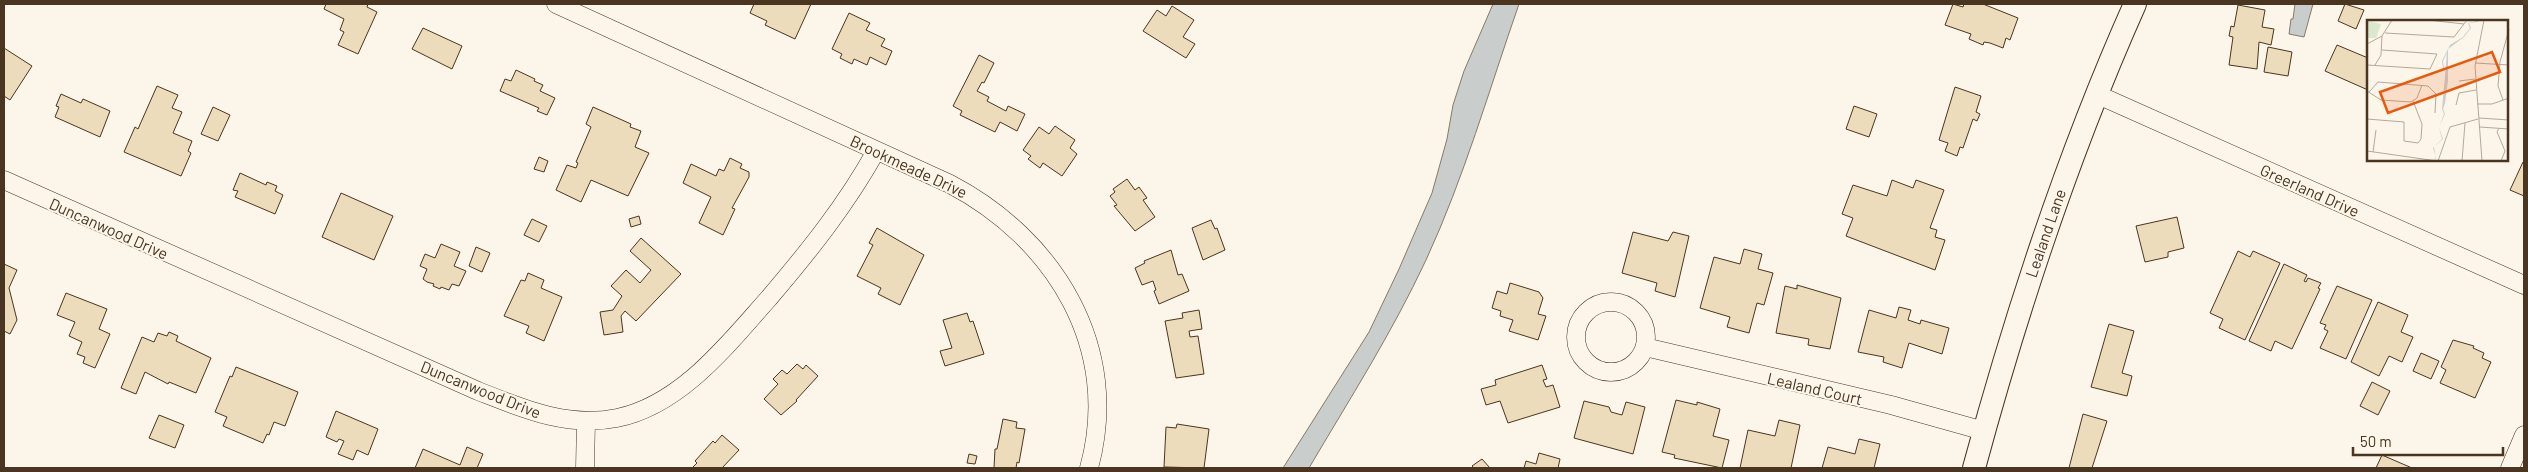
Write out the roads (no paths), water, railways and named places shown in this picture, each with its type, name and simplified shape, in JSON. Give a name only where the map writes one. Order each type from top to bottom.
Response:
[{"type":"street","name":"Brookmeade Drive","points":[[556,4],[950,184],[986,204],[1023,238],[1057,277],[1080,315],[1092,357],[1096,410],[1095,439],[1090,468]]},
{"type":"street","name":"Lealand Lane","points":[[1974,468],[2032,272],[2096,94],[2135,4]]},
{"type":"street","name":"Greerland Drive","points":[[2096,94],[2524,285]]},
{"type":"street","name":"Duncanwood Drive","points":[[4,180],[478,391],[545,416],[586,421],[616,418],[652,405],[671,394],[708,363],[739,332],[804,257],[846,203],[876,151]]},
{"type":"street","points":[[1607,302],[1618,303],[1631,309],[1640,318],[1646,334],[1645,347],[1638,359],[1627,369],[1614,373],[1602,372],[1590,366],[1581,356],[1576,345],[1576,330],[1582,316],[1592,307],[1607,302]]},
{"type":"street","name":"Lealand Court","points":[[1645,347],[1891,405],[1984,431]]},
{"type":"street","points":[[585,468],[586,421]]},
{"type":"street","points":[[2510,468],[2524,435]]}]
